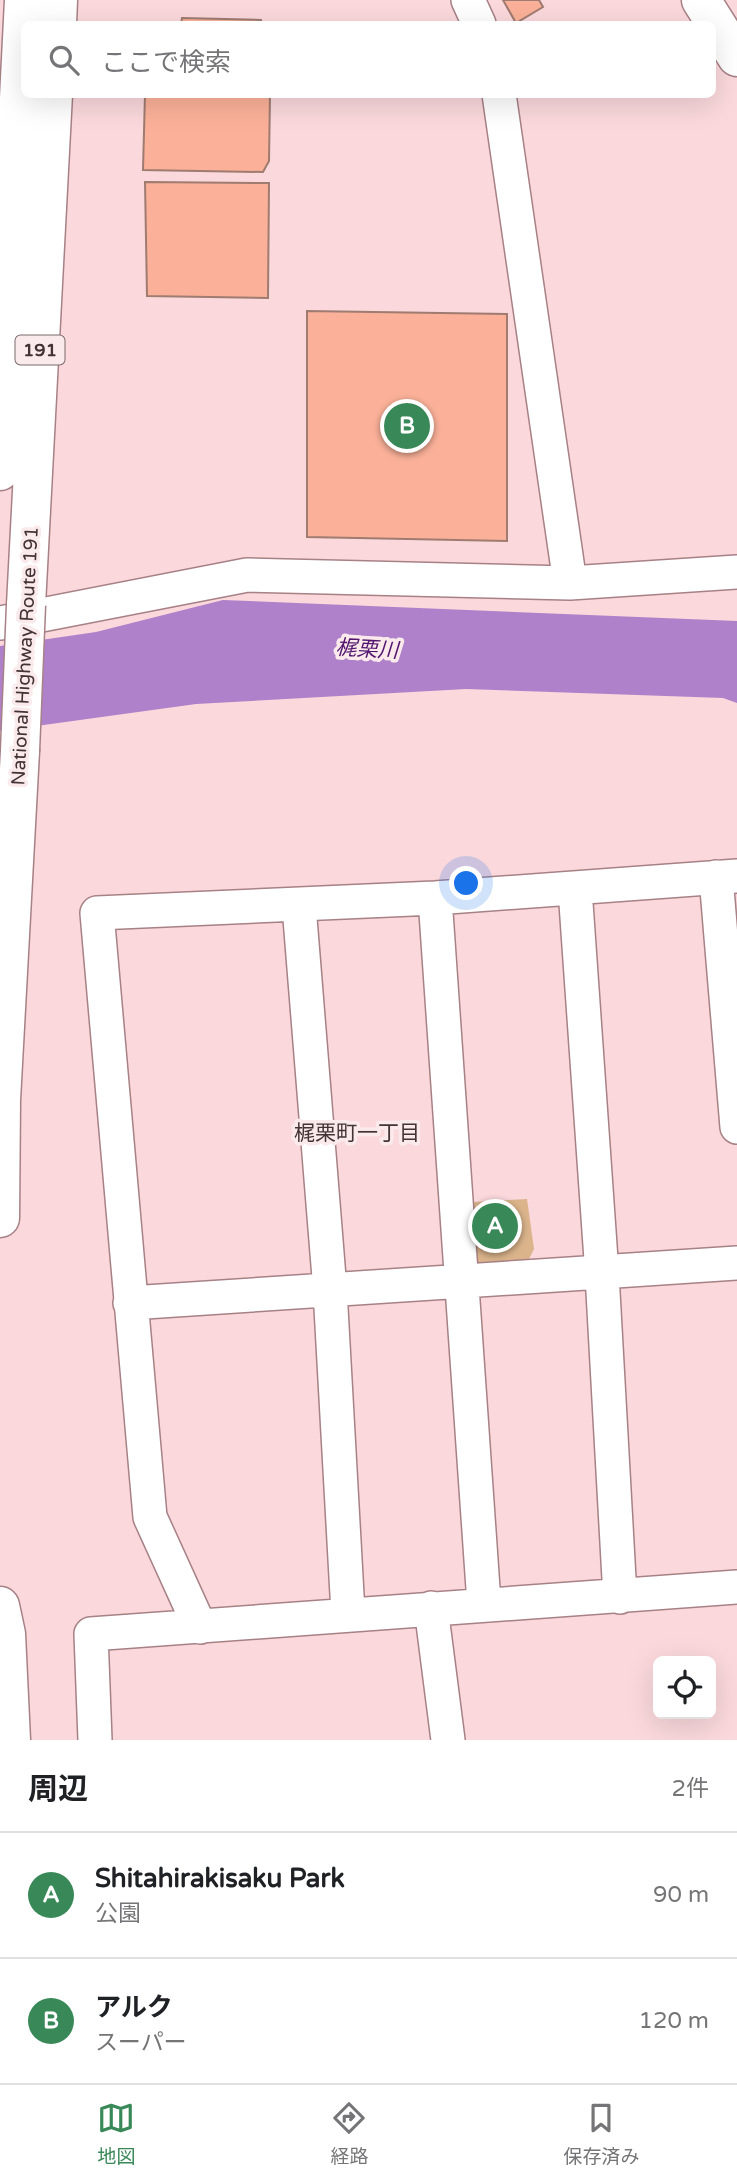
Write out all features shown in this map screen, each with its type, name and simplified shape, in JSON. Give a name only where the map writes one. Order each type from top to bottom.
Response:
[{"type":"main road","name":"191","points":[[23,21],[24,0]]},
{"type":"main road","points":[[57,21],[58,0]]},
{"type":"main road","points":[[701,0],[714,21]]},
{"type":"main road","points":[[716,24],[737,57]]},
{"type":"main road","name":"191","points":[[0,471],[21,59]]},
{"type":"main road","name":"National Highway Route 191","points":[[0,1218],[1,1100],[20,751],[13,614],[53,98]]},
{"type":"main road","points":[[0,1606],[6,1634],[11,1740]]},
{"type":"street","points":[[468,0],[478,21]]},
{"type":"street","points":[[500,98],[570,583]]},
{"type":"street","points":[[13,614],[247,575],[570,583],[737,572]]},
{"type":"street","points":[[200,1627],[150,1517],[97,913],[299,906],[726,877],[737,1127]]},
{"type":"street","points":[[575,889],[602,1273],[620,1597]]},
{"type":"street","points":[[435,898],[484,1603]]},
{"type":"street","points":[[299,906],[330,1290],[348,1613]]},
{"type":"street","points":[[130,1303],[737,1263]]},
{"type":"street","points":[[94,1740],[91,1634],[484,1603],[620,1597],[737,1587]]},
{"type":"street","points":[[431,1608],[448,1740]]},
{"type":"shaded area","points":[[527,1199],[534,1249],[526,1265],[467,1265],[455,1203]]},
{"type":"water","name":"梶栗川","points":[[223,600],[737,621],[737,703],[723,698],[466,689],[196,704],[0,731],[0,646],[96,632]]},
{"type":"building","points":[[503,0],[539,0],[543,7],[515,21]]},
{"type":"building","points":[[182,18],[261,21],[182,21]]},
{"type":"building","points":[[145,98],[270,98],[269,161],[263,172],[143,170]]},
{"type":"building","points":[[145,182],[269,183],[268,298],[147,296]]},
{"type":"building","points":[[307,311],[507,314],[507,541],[307,537]]},
{"type":"place","name":"アルク","points":[[407,426]]},
{"type":"place","name":"Shitahirakisaku Park","points":[[495,1226]]},
{"type":"district","name":"梶栗町一丁目","points":[[357,1133]]}]
